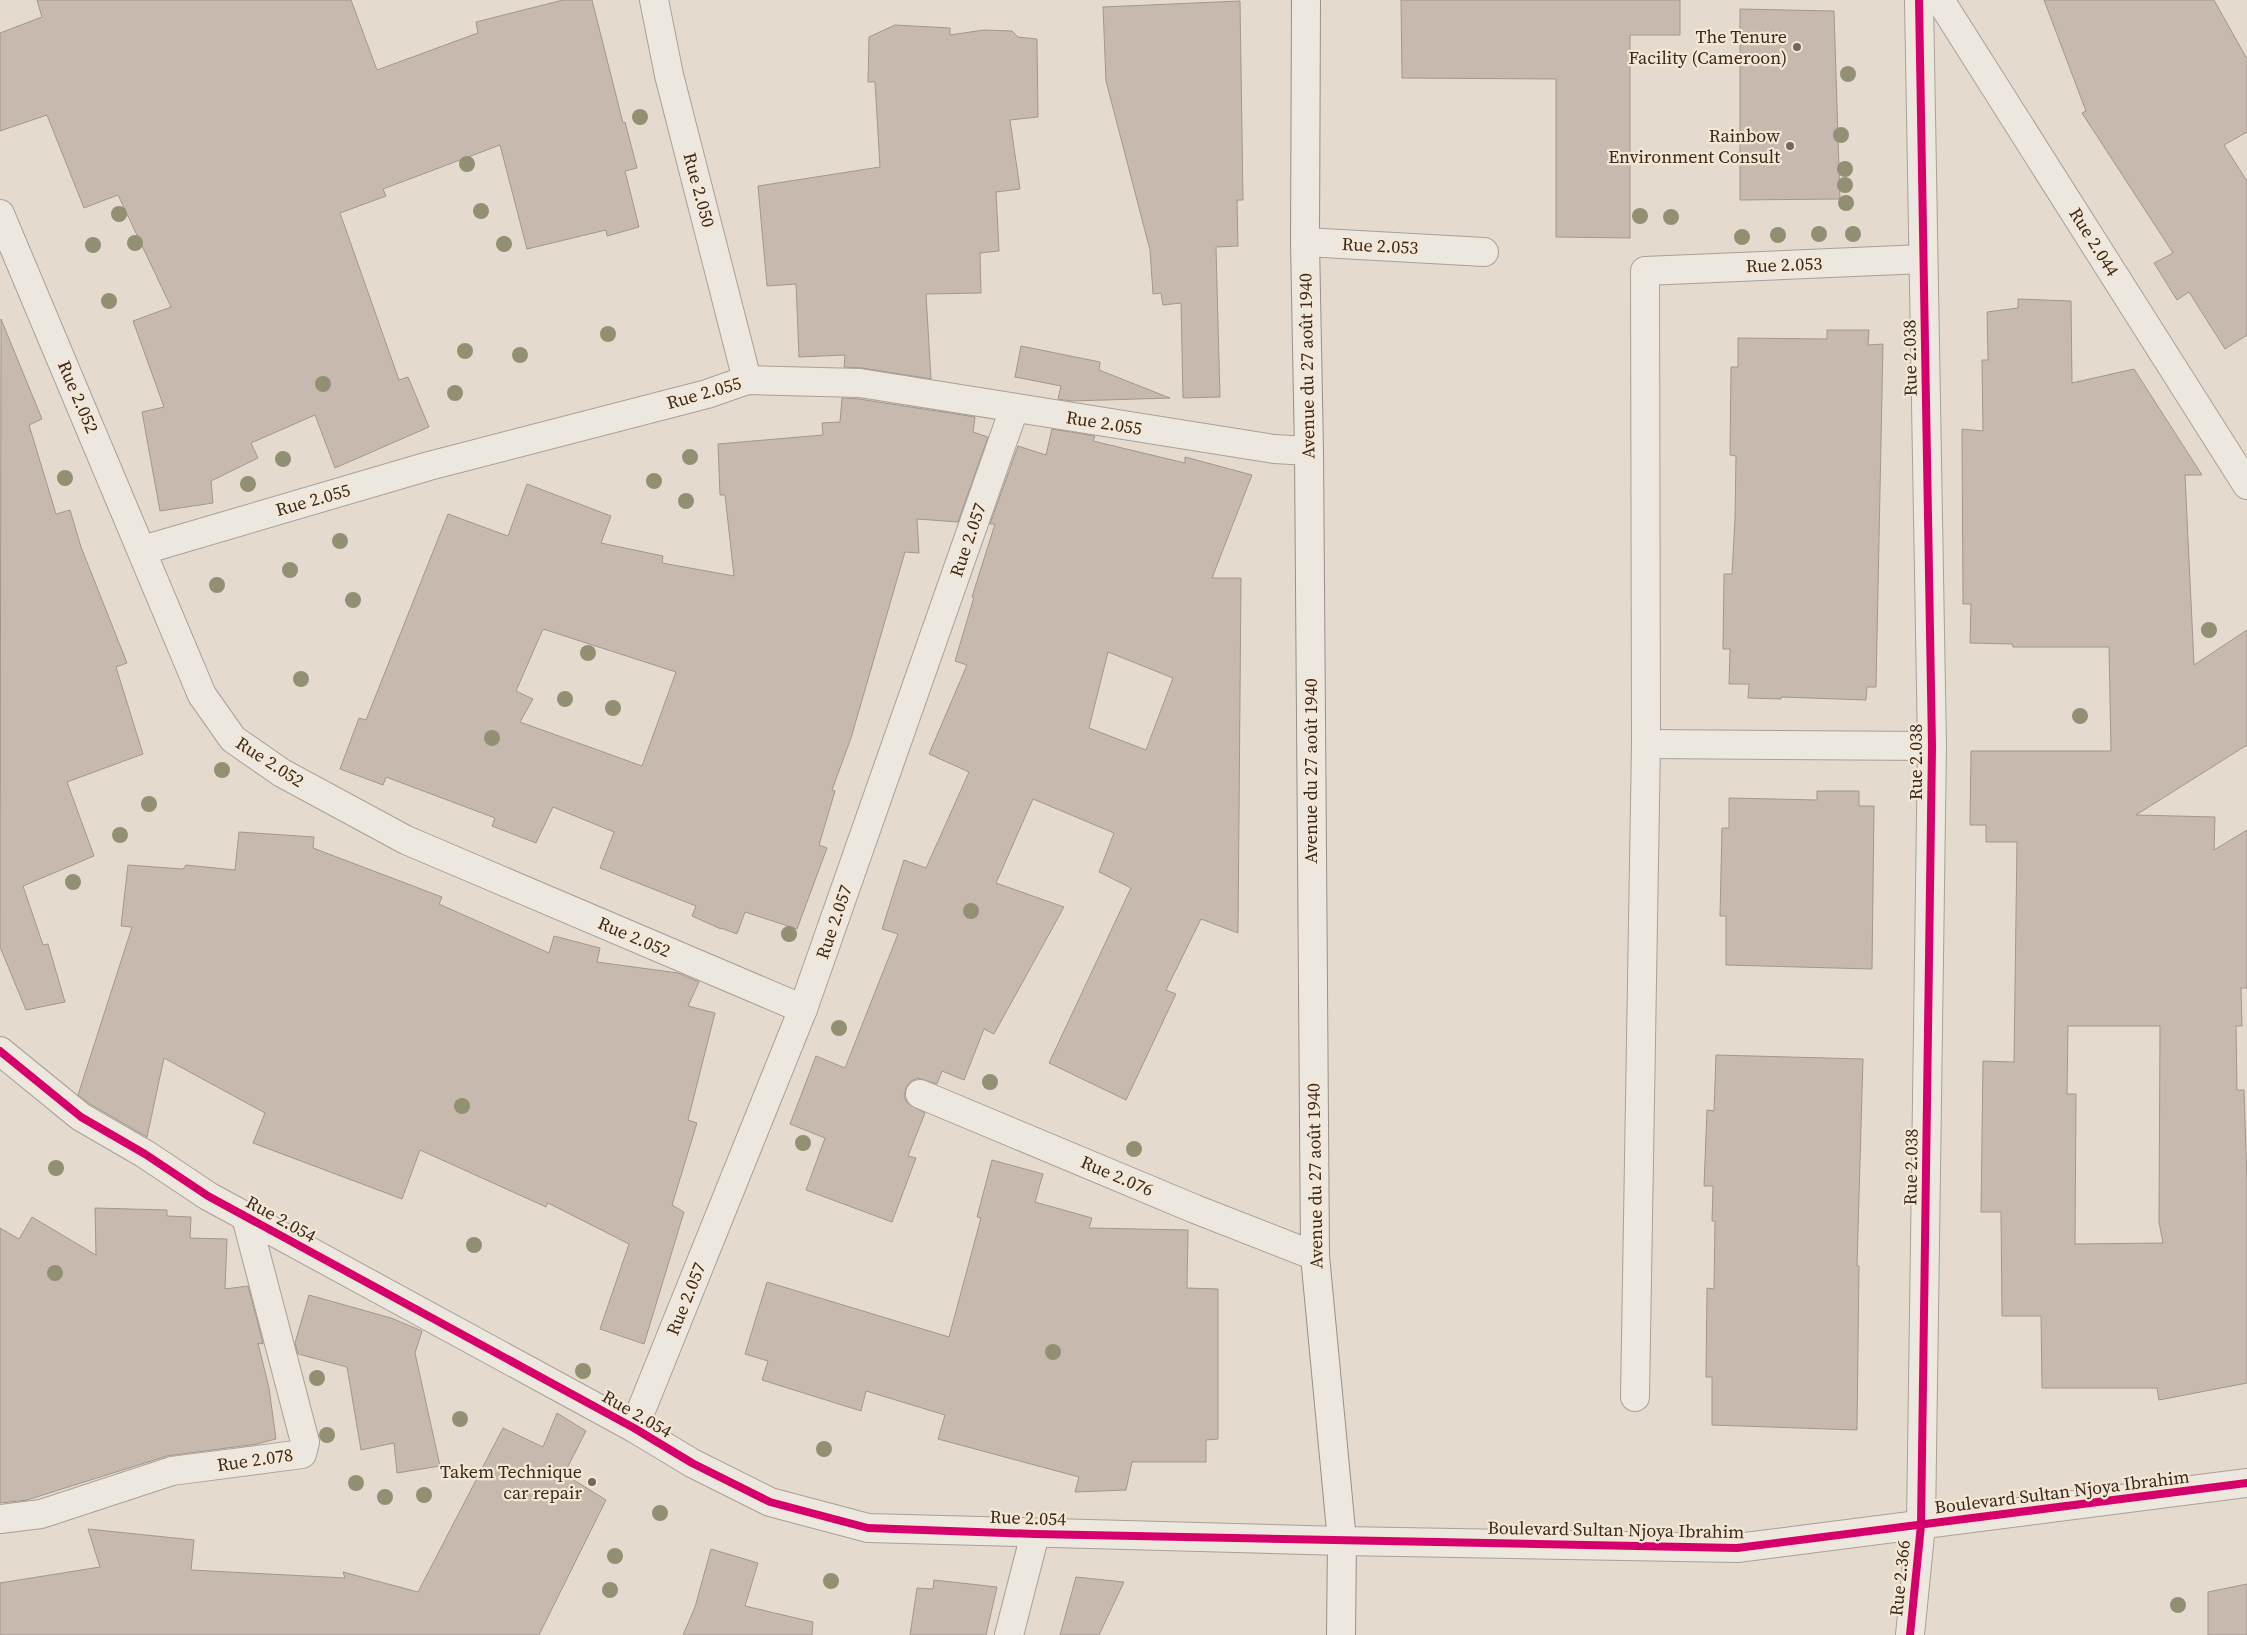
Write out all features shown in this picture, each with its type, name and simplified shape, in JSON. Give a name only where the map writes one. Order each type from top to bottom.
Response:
[{"type":"street","name":"Rue 2.050","points":[[654,0],[669,75],[747,380]]},
{"type":"street","name":"Avenue du 27 août 1940","points":[[1306,0],[1305,242],[1309,451],[1315,1256],[1342,1541],[1341,1635]]},
{"type":"street","name":"Rue 2.038","points":[[1919,0],[1932,746],[1921,1525]]},
{"type":"street","name":"Rue 2.044","points":[[1940,0],[2247,485]]},
{"type":"street","name":"Rue 2.052","points":[[0,214],[143,550],[202,695],[233,739],[282,773],[406,840],[803,1008]]},
{"type":"street","name":"Rue 2.053","points":[[1305,242],[1484,252]]},
{"type":"street","name":"Rue 2.053","points":[[1646,744],[1645,271],[1923,259]]},
{"type":"street","name":"Rue 2.055","points":[[143,550],[429,466],[708,394],[747,380],[860,383],[1274,449],[1309,451]]},
{"type":"street","name":"Rue 2.057","points":[[634,1428],[803,1008],[1014,409]]},
{"type":"street","points":[[1635,1397],[1646,744],[1932,746]]},
{"type":"street","name":"Rue 2.054","points":[[0,1051],[81,1117],[146,1154],[208,1196],[634,1428],[692,1463],[770,1502],[868,1528],[1342,1541]]},
{"type":"street","name":"Rue 2.076","points":[[920,1094],[1195,1209],[1315,1256]]},
{"type":"street","name":"Rue 2.078","points":[[0,1519],[40,1514],[172,1471],[302,1454],[305,1442],[246,1217]]},
{"type":"street","name":"Boulevard Sultan Njoya Ibrahim","points":[[1342,1541],[1737,1548],[2247,1483]]},
{"type":"street","name":"Rue 2.366","points":[[1910,1635],[1921,1525]]},
{"type":"street","points":[[1009,1635],[1035,1534]]},
{"type":"building","points":[[37,0],[351,0],[377,70],[478,33],[476,22],[563,0],[592,0],[623,123],[625,122],[637,168],[625,171],[639,227],[607,236],[606,230],[527,249],[500,145],[383,189],[386,196],[340,213],[399,380],[408,377],[429,427],[335,468],[315,415],[251,443],[258,458],[211,481],[213,503],[160,511],[142,412],[164,407],[133,321],[171,307],[118,195],[84,208],[47,115],[0,131],[0,33],[42,17]]},
{"type":"building","points":[[1401,0],[1680,0],[1680,35],[1630,35],[1630,238],[1556,237],[1556,79],[1402,78]]},
{"type":"building","points":[[2044,0],[2214,0],[2247,59],[2247,132],[2224,145],[2247,181],[2247,335],[2225,349],[2189,292],[2177,300],[2154,263],[2173,253],[2082,113],[2086,111]]},
{"type":"building","points":[[1240,1],[1243,200],[1237,200],[1238,246],[1216,247],[1220,397],[1183,398],[1181,303],[1163,305],[1161,293],[1153,294],[1150,250],[1106,81],[1103,7]]},
{"type":"building","points":[[1740,9],[1834,11],[1840,199],[1740,200]]},
{"type":"building","points":[[895,25],[950,28],[950,35],[984,30],[1012,31],[1018,37],[1037,39],[1038,117],[1010,120],[1020,189],[996,192],[999,251],[980,253],[981,293],[926,294],[931,379],[844,367],[845,355],[799,357],[796,284],[767,286],[758,186],[880,167],[875,82],[868,82],[869,37]]},
{"type":"building","points":[[2018,299],[2071,301],[2072,383],[2134,369],[2202,475],[2185,475],[2194,665],[2247,630],[2247,745],[2136,815],[2215,817],[2214,850],[2247,830],[2247,988],[2241,988],[2242,1026],[2236,1026],[2237,1090],[2244,1090],[2247,1182],[2247,1383],[2159,1400],[2157,1388],[2042,1388],[2041,1316],[2002,1316],[2001,1212],[1981,1212],[1983,1061],[2014,1062],[2017,842],[1986,842],[1986,825],[1970,825],[1971,751],[2111,751],[2109,647],[2013,647],[2012,644],[1970,643],[1971,604],[1963,604],[1962,429],[1983,431],[1982,360],[1988,360],[1987,312],[2018,308]],"holes":[[[2068,1026],[2160,1026],[2159,1222],[2163,1243],[2075,1244],[2076,1094],[2067,1094]]]},
{"type":"building","points":[[1,319],[42,419],[29,425],[56,514],[70,510],[81,547],[127,663],[116,667],[143,754],[67,782],[94,856],[23,886],[43,945],[48,944],[65,1002],[26,1010],[0,947]]},
{"type":"building","points":[[1827,330],[1869,330],[1868,345],[1883,344],[1876,687],[1867,687],[1866,700],[1781,697],[1781,699],[1748,698],[1749,684],[1729,684],[1730,649],[1723,649],[1724,574],[1732,574],[1735,519],[1736,456],[1730,455],[1731,367],[1738,367],[1738,338],[1827,339]]},
{"type":"building","points":[[1021,346],[1100,362],[1099,370],[1170,398],[1071,401],[1058,399],[1061,386],[1015,377]]},
{"type":"building","points":[[842,398],[859,399],[975,417],[973,432],[988,437],[958,522],[917,519],[919,553],[905,552],[851,738],[832,790],[835,791],[819,845],[827,848],[797,929],[745,912],[737,934],[692,916],[696,906],[600,868],[614,832],[553,807],[536,843],[492,826],[495,818],[386,777],[383,785],[340,769],[359,718],[366,720],[448,514],[508,536],[527,484],[611,516],[601,543],[663,556],[662,563],[734,576],[725,495],[720,495],[718,444],[823,435],[822,423],[840,422]],"holes":[[[543,629],[676,672],[642,766],[520,722],[533,699],[516,691]]]},
{"type":"building","points":[[1052,429],[1095,436],[1093,441],[1185,463],[1185,457],[1252,475],[1212,578],[1241,578],[1238,933],[1201,919],[1166,990],[1176,994],[1126,1100],[1049,1063],[1131,888],[1099,872],[1114,833],[1033,799],[996,883],[1064,907],[994,1034],[984,1029],[964,1080],[942,1071],[937,1084],[918,1078],[911,1081],[906,1088],[904,1096],[907,1103],[925,1113],[908,1156],[916,1158],[892,1222],[806,1190],[825,1138],[790,1124],[816,1056],[845,1068],[898,934],[882,929],[904,860],[926,868],[969,772],[929,754],[967,665],[955,661],[974,597],[972,597],[995,524],[990,524],[1018,446],[1046,455]],"holes":[[[1108,652],[1173,678],[1146,750],[1089,728]]]},
{"type":"building","points":[[1817,791],[1859,791],[1859,806],[1874,806],[1872,969],[1726,965],[1726,916],[1720,916],[1722,828],[1729,828],[1729,798],[1817,800]]},
{"type":"building","points":[[239,832],[314,837],[313,848],[442,897],[439,904],[549,953],[554,936],[600,948],[597,962],[678,973],[699,982],[688,1006],[715,1013],[688,1120],[697,1123],[672,1205],[684,1212],[644,1344],[600,1329],[629,1244],[548,1203],[546,1207],[420,1150],[402,1199],[253,1143],[265,1113],[164,1058],[147,1137],[78,1095],[132,927],[121,926],[128,865],[183,869],[186,865],[235,870]]},
{"type":"building","points":[[1716,1055],[1863,1059],[1857,1266],[1859,1266],[1857,1430],[1712,1425],[1712,1377],[1706,1377],[1707,1288],[1714,1289],[1715,1221],[1712,1221],[1713,1186],[1704,1186],[1707,1110],[1714,1111]]},
{"type":"building","points":[[992,1160],[1043,1174],[1035,1202],[1092,1218],[1089,1228],[1188,1230],[1187,1288],[1218,1289],[1218,1439],[1206,1440],[1206,1462],[1132,1462],[1126,1490],[1075,1492],[1079,1477],[938,1439],[945,1415],[866,1391],[861,1411],[762,1380],[768,1361],[745,1354],[767,1282],[949,1337],[981,1218],[977,1217]]},
{"type":"building","points":[[95,1208],[167,1210],[167,1216],[191,1217],[190,1238],[227,1239],[225,1289],[248,1286],[263,1344],[258,1343],[269,1388],[276,1439],[257,1444],[167,1456],[27,1500],[0,1503],[0,1228],[19,1239],[32,1217],[96,1255]]},
{"type":"building","points":[[309,1295],[391,1318],[422,1331],[415,1353],[440,1466],[397,1473],[394,1443],[361,1450],[347,1367],[298,1354],[295,1343]]},
{"type":"building","points":[[557,1413],[586,1431],[564,1474],[606,1500],[539,1635],[0,1635],[0,1583],[100,1567],[88,1529],[194,1540],[191,1570],[345,1578],[343,1572],[418,1592],[503,1428],[543,1447]]},
{"type":"building","points":[[711,1549],[758,1563],[745,1606],[813,1622],[812,1635],[683,1635],[695,1607]]},
{"type":"building","points":[[1076,1577],[1124,1582],[1099,1635],[1060,1635]]},
{"type":"building","points":[[934,1580],[997,1587],[986,1635],[910,1635],[917,1588],[933,1589]]},
{"type":"building","points":[[2247,1584],[2247,1635],[2208,1635],[2208,1592]]},
{"type":"cycle path","points":[[1910,1635],[1921,1525],[1932,746],[1919,0]]},
{"type":"cycle path","points":[[0,1051],[81,1117],[145,1154],[208,1196],[634,1428],[692,1463],[770,1502],[868,1528],[1035,1534],[1737,1548],[2247,1483]]},
{"type":"place","name":"The Tenure Facility (Cameroon)","points":[[1797,47]]},
{"type":"place","name":"Rainbow Environment Consult","points":[[1790,146]]},
{"type":"place","name":"Takem Technique car repair","points":[[592,1482]]}]
